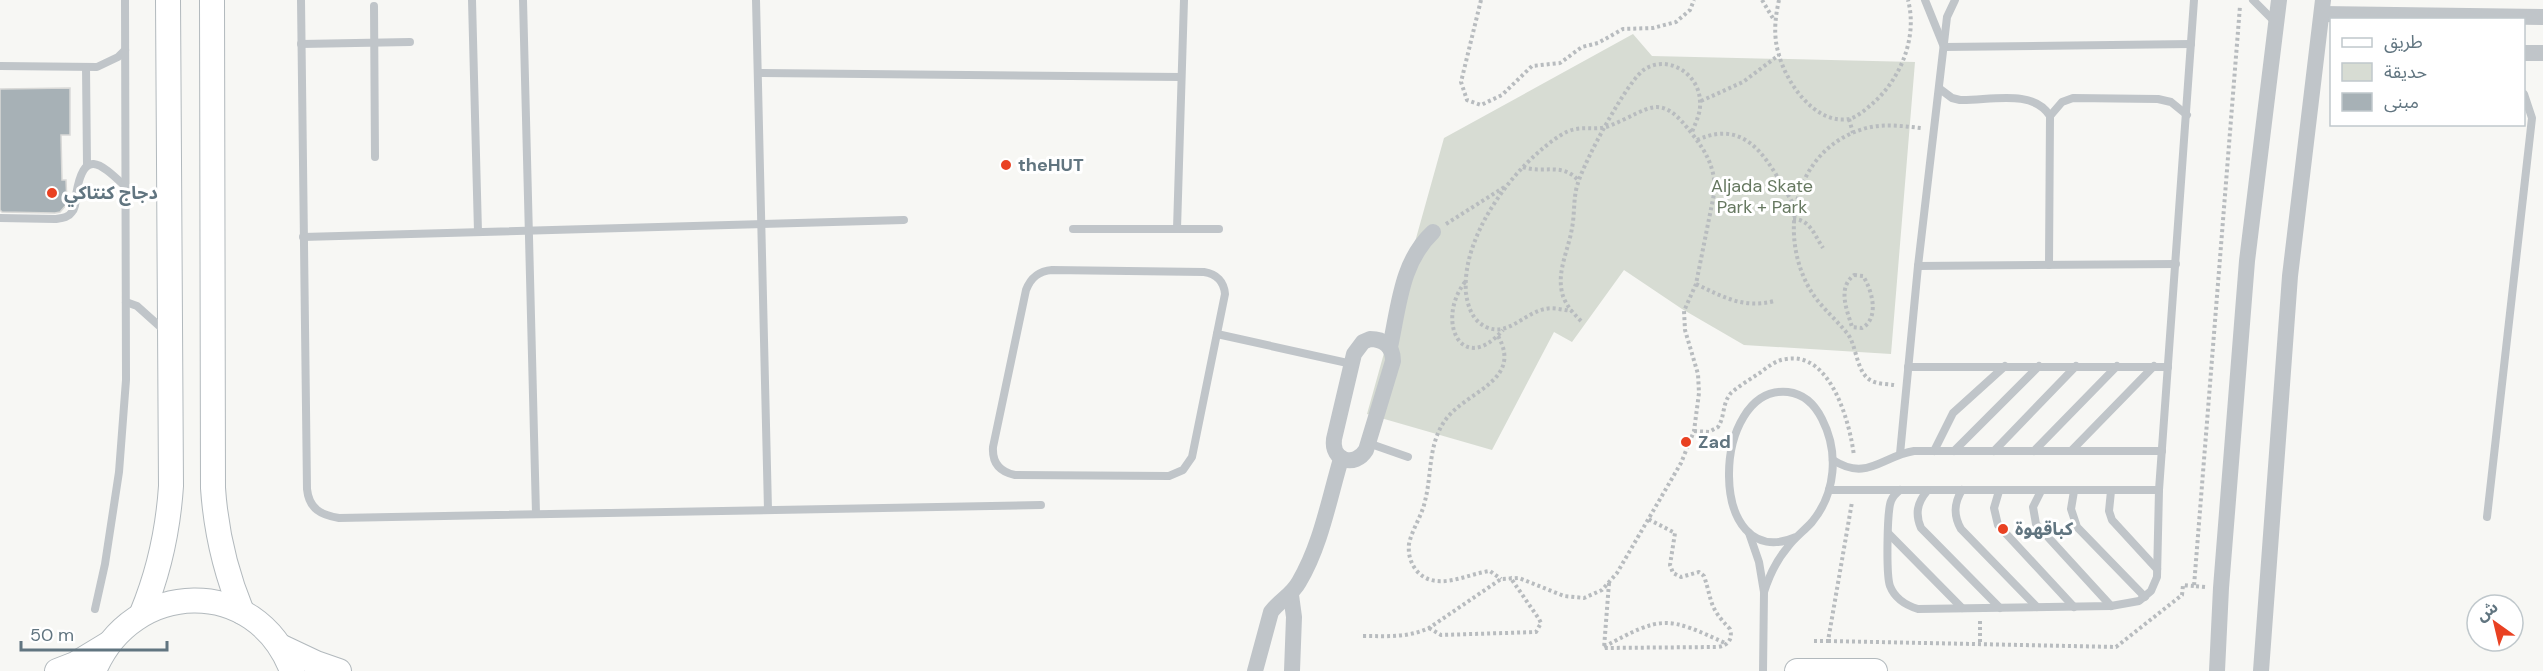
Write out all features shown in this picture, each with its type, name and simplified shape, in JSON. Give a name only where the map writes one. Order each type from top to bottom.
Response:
[{"type":"street","points":[[142,614],[160,564],[169,512],[168,0]]},
{"type":"street","points":[[212,0],[213,488],[220,547],[242,612]]},
{"type":"street","points":[[2217,671],[2221,588],[2247,261],[2279,0]]},
{"type":"street","points":[[2261,671],[2290,276],[2324,56],[2322,7],[2543,17]]},
{"type":"street","points":[[2525,53],[2543,53]]},
{"type":"street","points":[[1390,347],[1377,339],[1363,342],[1354,354],[1333,444],[1334,450],[1341,459],[1347,461],[1359,459],[1366,450],[1393,361],[1390,347],[1408,268],[1413,254],[1433,232]]},
{"type":"street","points":[[1255,671],[1271,612],[1276,604],[1291,595],[1312,555],[1341,459]]},
{"type":"street","points":[[1291,595],[1294,617],[1292,671]]},
{"type":"street","points":[[94,671],[108,644],[123,627],[142,614],[166,604],[192,600],[209,601],[242,612],[256,621],[280,646],[292,671]]},
{"type":"street","points":[[57,671],[75,664],[108,644]]},
{"type":"street","points":[[280,646],[339,671]]},
{"type":"street","points":[[1797,671],[1875,671]]},
{"type":"lane","points":[[95,609],[105,564],[119,472],[126,380],[125,0]]},
{"type":"lane","points":[[301,0],[307,489],[312,506],[321,514],[339,518],[1041,505]]},
{"type":"lane","points":[[472,0],[478,232]]},
{"type":"lane","points":[[524,0],[536,514]]},
{"type":"lane","points":[[756,0],[768,510]]},
{"type":"lane","points":[[1177,229],[1184,0]]},
{"type":"lane","points":[[1925,0],[1944,47]]},
{"type":"lane","points":[[1900,454],[1918,266],[1947,17],[1955,0]]},
{"type":"lane","points":[[1900,490],[1890,503],[1888,573],[1890,586],[1896,597],[1906,605],[1918,609],[2111,606],[2132,604],[2145,597],[2155,585],[2159,490],[2194,0]]},
{"type":"lane","points":[[2253,0],[2276,22]]},
{"type":"lane","points":[[374,6],[375,157]]},
{"type":"lane","points":[[301,44],[410,42]]},
{"type":"lane","points":[[1944,47],[2191,44]]},
{"type":"lane","points":[[0,66],[97,67],[118,57],[125,50]]},
{"type":"lane","points":[[86,67],[87,165]]},
{"type":"lane","points":[[758,73],[1181,77]]},
{"type":"lane","points":[[1940,89],[1952,98],[1960,100],[2029,99],[2042,105],[2050,116],[2049,265]]},
{"type":"lane","points":[[2050,116],[2062,102],[2073,99],[2165,100],[2177,105],[2187,115]]},
{"type":"lane","points":[[2487,517],[2532,118],[2525,99]]},
{"type":"lane","points":[[0,218],[55,219],[70,215],[75,207],[82,168],[87,165],[94,164],[107,170],[126,187]]},
{"type":"lane","points":[[303,237],[904,220]]},
{"type":"lane","points":[[1072,229],[1219,229]]},
{"type":"lane","points":[[1918,266],[2176,264]]},
{"type":"lane","points":[[1052,270],[1211,273],[1217,276],[1224,288],[1217,334],[1192,457],[1183,470],[1168,476],[1015,475],[1007,473],[995,463],[993,447],[1026,290],[1028,283],[1038,273],[1052,270]]},
{"type":"lane","points":[[126,302],[137,306],[170,335]]},
{"type":"lane","points":[[1217,334],[1352,364]]},
{"type":"lane","points":[[1934,451],[1953,413],[2005,366]]},
{"type":"lane","points":[[1954,451],[2039,366]]},
{"type":"lane","points":[[1994,450],[2076,366]]},
{"type":"lane","points":[[2034,451],[2116,366]]},
{"type":"lane","points":[[2072,450],[2154,366]]},
{"type":"lane","points":[[1908,367],[2168,367]]},
{"type":"lane","points":[[1763,671],[1764,592],[1759,562],[1749,533],[1735,509],[1728,481],[1728,466],[1730,452],[1740,425],[1757,402],[1773,393],[1782,392],[1800,395],[1815,406],[1825,425],[1833,460],[1829,490],[1819,511],[1773,568],[1764,592]]},
{"type":"lane","points":[[1368,443],[1408,457]]},
{"type":"lane","points":[[1833,460],[1856,469],[1870,468],[1900,454],[1914,451],[2162,450]]},
{"type":"lane","points":[[1829,490],[2159,490]]},
{"type":"lane","points":[[1962,490],[1955,505],[1960,529],[2037,607]]},
{"type":"lane","points":[[1999,490],[1994,508],[1998,525],[2074,607]]},
{"type":"lane","points":[[1927,491],[1918,505],[1918,521],[1921,528],[2000,608]]},
{"type":"lane","points":[[2041,491],[2033,507],[2036,524],[2111,606]]},
{"type":"lane","points":[[2074,491],[2071,509],[2077,527],[2145,597]]},
{"type":"lane","points":[[2111,491],[2109,511],[2112,520],[2157,569]]},
{"type":"lane","points":[[1749,533],[1767,542],[1777,543],[1796,537]]},
{"type":"lane","points":[[1889,534],[1962,608]]},
{"type":"path","points":[[1481,0],[1461,82],[1467,100],[1481,105],[1502,95],[1532,66],[1560,63],[1582,47],[1598,43],[1623,29],[1653,28],[1676,22],[1690,10],[1694,0]]},
{"type":"path","points":[[1762,0],[1775,21]]},
{"type":"path","points":[[1779,0],[1775,21],[1779,54],[1784,68],[1805,100],[1817,111],[1835,118],[1849,119],[1863,112],[1882,96],[1896,76],[1906,53],[1911,29],[1908,0]]},
{"type":"path","points":[[2194,586],[2241,0]]},
{"type":"path","points":[[1701,100],[1743,82],[1779,54]]},
{"type":"path","points":[[1581,321],[1563,297],[1560,280],[1573,227],[1578,180],[1634,79],[1643,69],[1666,64],[1687,73],[1694,81],[1701,100],[1700,112],[1691,133]]},
{"type":"path","points":[[1363,636],[1404,636],[1429,628],[1501,579],[1519,578],[1573,599],[1594,595],[1617,573],[1681,463],[1694,431],[1700,393],[1698,374],[1683,321],[1687,301],[1696,284],[1715,189],[1710,160],[1679,116],[1664,107],[1644,109],[1606,127],[1588,126],[1568,131],[1523,167],[1508,185],[1474,241],[1469,254],[1465,281],[1468,306],[1472,314],[1485,327],[1503,330]]},
{"type":"path","points":[[1849,119],[1852,133]]},
{"type":"path","points":[[1907,387],[1874,382],[1866,377],[1848,334],[1822,308],[1807,284],[1797,254],[1793,219],[1794,205],[1805,177],[1813,165],[1834,144],[1852,133],[1889,125],[1935,129]]},
{"type":"path","points":[[1697,140],[1722,132],[1745,138],[1762,155],[1794,205]]},
{"type":"path","points":[[1523,167],[1531,170],[1564,170],[1578,180]]},
{"type":"path","points":[[1433,232],[1508,185]]},
{"type":"path","points":[[1793,219],[1801,219],[1808,224],[1822,248]]},
{"type":"path","points":[[1848,334],[1852,327],[1845,306],[1845,291],[1851,278],[1858,275],[1863,276],[1869,287],[1872,313],[1866,325],[1852,327]]},
{"type":"path","points":[[1465,281],[1454,299],[1452,310],[1454,334],[1463,345],[1476,348],[1498,336],[1503,330],[1544,309],[1572,311]]},
{"type":"path","points":[[1696,284],[1736,303],[1762,304],[1774,301]]},
{"type":"path","points":[[1498,336],[1504,351],[1503,368],[1499,375],[1493,382],[1461,402],[1438,430],[1431,454],[1425,502],[1408,548],[1413,565],[1426,578],[1434,581],[1443,582],[1490,571],[1501,579]]},
{"type":"path","points":[[1694,431],[1709,432],[1718,428],[1731,394],[1770,365],[1789,358],[1798,358],[1816,366],[1842,406],[1851,429],[1856,469]]},
{"type":"path","points":[[1828,641],[1854,490]]},
{"type":"path","points":[[1648,519],[1675,533],[1670,565],[1673,573],[1681,577],[1699,572],[1704,576],[1713,610],[1730,629],[1731,634],[1727,645]]},
{"type":"path","points":[[1429,628],[1441,635],[1536,632],[1541,623],[1539,618],[1510,577]]},
{"type":"path","points":[[1604,648],[1609,582]]},
{"type":"path","points":[[1814,641],[2116,647],[2182,595],[2183,585],[2221,588]]},
{"type":"path","points":[[1980,608],[1980,644]]},
{"type":"path","points":[[1604,648],[1640,628],[1660,622],[1680,623],[1727,645]]},
{"type":"path","points":[[1604,648],[1727,645]]},
{"type":"green space","name":"Aljada Skate Park + Park","points":[[1633,34],[1652,56],[1915,62],[1891,354],[1744,345],[1682,309],[1624,270],[1572,342],[1554,332],[1492,450],[1367,414],[1444,138]]},
{"type":"building","points":[[70,88],[70,135],[61,135],[62,180],[66,180],[67,204],[60,212],[55,213],[2,212],[0,210],[0,89]]},
{"type":"place","name":"theHUT","points":[[1006,165]]},
{"type":"place","name":"دجاج كنتاكي","points":[[52,193]]},
{"type":"place","name":"Zad","points":[[1686,442]]},
{"type":"place","name":"كباقهوة","points":[[2003,529]]}]
